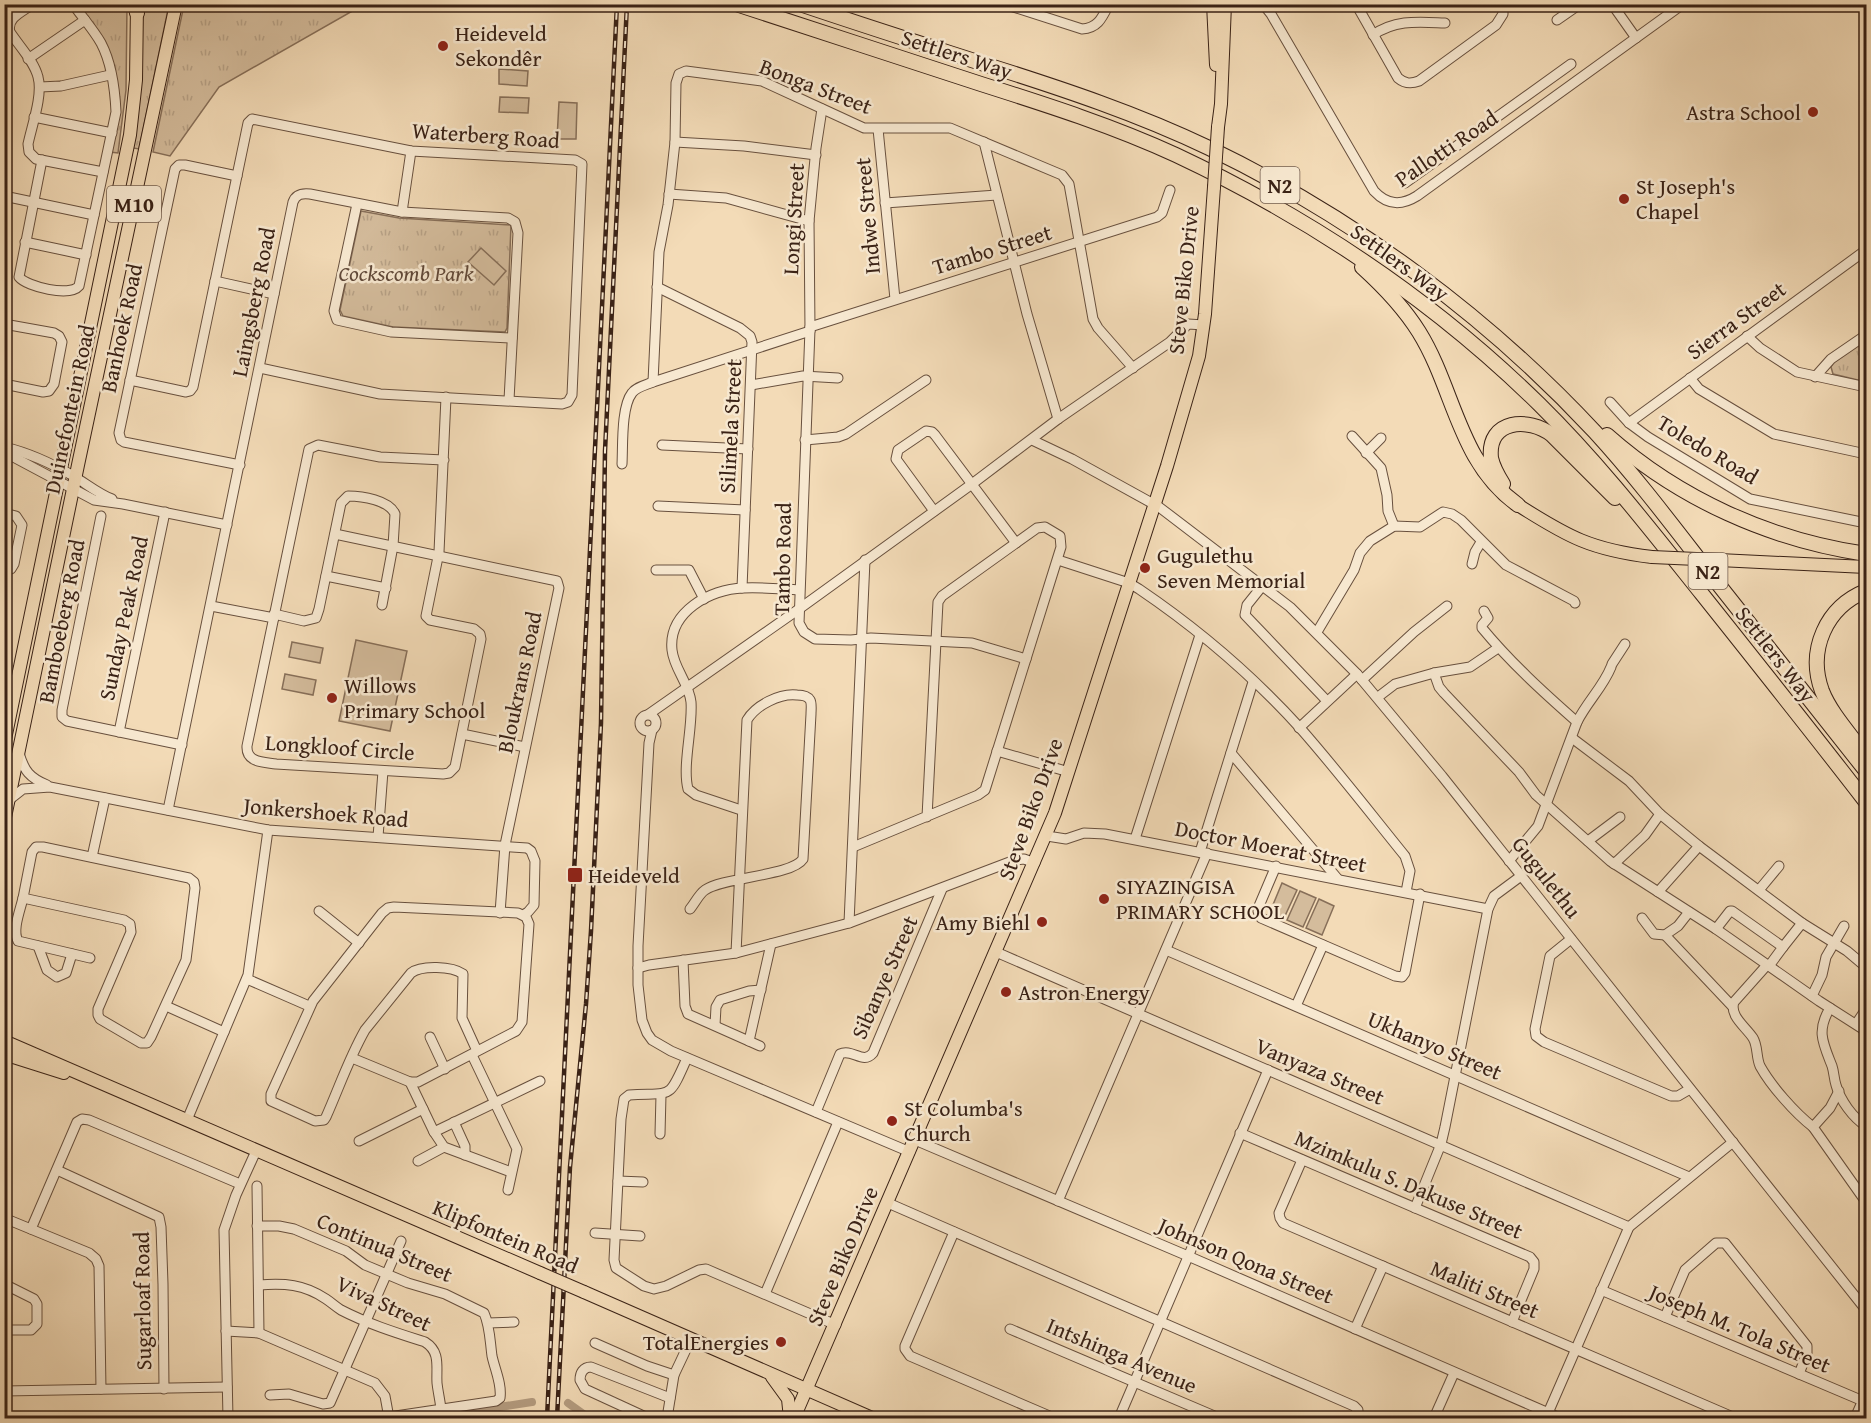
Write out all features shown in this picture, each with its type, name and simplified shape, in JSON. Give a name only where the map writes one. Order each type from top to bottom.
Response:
[{"type":"highway","name":"Settlers Way","points":[[736,4],[1075,115],[1166,151],[1292,215],[1348,250],[1414,296],[1521,386],[1573,438],[1663,545],[1866,802]]},
{"type":"highway","name":"Settlers Way","points":[[800,4],[1091,99],[1160,126],[1222,155],[1321,208],[1388,253],[1463,309],[1542,378],[1594,431],[1643,488],[1866,771]]},
{"type":"highway","points":[[1230,182],[1356,262],[1391,295],[1420,333],[1467,443],[1478,462],[1505,496],[1518,505]]},
{"type":"highway","points":[[1542,378],[1632,456],[1699,500],[1744,521],[1782,535],[1866,554]]},
{"type":"highway","points":[[1518,505],[1496,472],[1492,461],[1492,450],[1495,439],[1503,430],[1517,424],[1528,423],[1545,430],[1557,439],[1663,545]]},
{"type":"highway","points":[[1866,591],[1848,600],[1836,610],[1826,624],[1816,657],[1820,682],[1829,705],[1866,756]]},
{"type":"main road","name":"Duinefontein Road","points":[[4,822],[176,4]]},
{"type":"main road","points":[[1214,4],[1219,112]]},
{"type":"main road","points":[[1219,112],[1226,4]]},
{"type":"main road","name":"Duinefontein Road","points":[[4,744],[60,483],[130,135],[136,87],[136,7]]},
{"type":"main road","name":"Steve Biko Drive","points":[[792,1419],[836,1325],[888,1203],[909,1147],[1047,836],[1129,583],[1157,505],[1199,356],[1204,325],[1219,112]]},
{"type":"main road","points":[[1518,505],[1560,532],[1590,545],[1622,553],[1652,557],[1866,567]]},
{"type":"main road","name":"Klipfontein Road","points":[[4,1041],[38,1054],[122,1094]]},
{"type":"main road","name":"Klipfontein Road","points":[[4,1054],[122,1094],[187,1120],[872,1419]]},
{"type":"main road","points":[[771,1375],[788,1399],[792,1419]]},
{"type":"street","points":[[42,160],[18,273],[21,280],[27,284],[64,292],[74,291],[79,286],[116,112],[110,75],[101,44],[74,4]]},
{"type":"street","points":[[1010,5],[1076,28],[1086,29],[1099,23],[1109,4]]},
{"type":"street","points":[[1356,4],[1398,78],[1402,82],[1413,83],[1496,25],[1503,14],[1503,4]]},
{"type":"street","points":[[1557,20],[1580,4]]},
{"type":"street","points":[[1612,4],[1636,38]]},
{"type":"street","name":"Pallotti Road","points":[[1264,5],[1366,180],[1378,196],[1390,203],[1404,203],[1683,4]]},
{"type":"street","points":[[27,6],[11,20],[8,27],[38,75],[40,87],[28,152],[33,158],[103,172]]},
{"type":"street","points":[[28,59],[85,20]]},
{"type":"street","points":[[1373,35],[1383,28],[1402,22],[1445,22]]},
{"type":"street","name":"Pallotti Road","points":[[1405,183],[1571,64]]},
{"type":"street","name":"Bonga Street","points":[[653,382],[659,252],[675,142],[676,83],[679,74],[686,71],[762,81],[859,127],[878,129],[944,127],[1062,175],[1066,178],[1079,242]]},
{"type":"street","points":[[40,87],[61,86],[110,75]]},
{"type":"street","points":[[1540,86],[1551,99]]},
{"type":"street","name":"Longi Street","points":[[810,329],[809,221],[822,109]]},
{"type":"street","points":[[34,117],[112,133]]},
{"type":"street","name":"Waterberg Road","points":[[130,380],[186,392],[192,389],[248,123],[254,118],[411,151],[575,160],[582,164],[571,398],[568,402],[562,404],[380,394],[260,368]]},
{"type":"street","name":"Indwe Street","points":[[878,129],[895,299]]},
{"type":"street","points":[[675,142],[744,146],[816,154]]},
{"type":"street","points":[[984,142],[1027,314],[1058,419]]},
{"type":"street","points":[[402,212],[411,151]]},
{"type":"street","points":[[1443,156],[1453,170]]},
{"type":"street","name":"Banhoek Road","points":[[237,176],[185,165],[179,165],[175,169],[119,434],[122,440],[240,465]]},
{"type":"street","name":"Tambo Street","points":[[622,464],[627,402],[635,389],[895,299],[1161,215],[1170,190]]},
{"type":"street","name":"Laingsberg Road","points":[[168,810],[296,196],[303,193],[402,212],[508,218],[515,222],[518,233],[509,400]]},
{"type":"street","points":[[669,194],[726,198],[809,221]]},
{"type":"street","points":[[885,203],[997,195]]},
{"type":"street","points":[[4,196],[94,215]]},
{"type":"street","points":[[357,204],[334,311],[337,320],[391,332],[512,338]]},
{"type":"street","points":[[25,242],[86,255]]},
{"type":"street","points":[[1079,242],[1095,323],[1133,368]]},
{"type":"street","name":"Sierra Street","points":[[1629,423],[1866,250]]},
{"type":"street","points":[[215,281],[274,294]]},
{"type":"street","name":"Silimela Street","points":[[657,287],[750,336],[753,349],[752,385],[742,588]]},
{"type":"street","points":[[4,324],[54,333],[62,342],[54,384],[50,391],[44,392],[4,384]]},
{"type":"street","points":[[652,717],[687,688],[934,512],[1058,419],[1170,342],[1188,324],[1204,325]]},
{"type":"street","name":"Tambo Road","points":[[810,329],[799,590],[801,628],[815,639],[935,640],[980,644],[1026,659]]},
{"type":"street","points":[[1815,377],[1831,359],[1866,335]]},
{"type":"street","points":[[1747,336],[1760,348],[1797,372],[1866,387]]},
{"type":"street","points":[[752,385],[808,376],[838,378]]},
{"type":"street","points":[[1690,378],[1699,388],[1774,434],[1866,454]]},
{"type":"street","points":[[806,440],[846,434],[926,380]]},
{"type":"street","name":"Longkloof Circle","points":[[444,460],[380,457],[318,445],[311,448],[307,455],[247,746],[248,755],[254,760],[276,764],[449,773],[455,765],[481,639],[480,634],[474,629],[427,618],[439,555],[444,460],[446,397]]},
{"type":"street","name":"Toledo Road","points":[[1610,402],[1629,423],[1648,437],[1750,499],[1866,523]]},
{"type":"street","points":[[934,512],[896,459],[898,450],[923,432],[929,431],[935,435],[1016,543]]},
{"type":"street","points":[[1352,436],[1381,468],[1388,511],[1394,526]]},
{"type":"street","points":[[1366,453],[1382,438]]},
{"type":"street","name":"Gugulethu","points":[[1032,440],[1157,505],[1263,585],[1317,632],[1378,697],[1866,1310]]},
{"type":"street","points":[[662,446],[748,449]]},
{"type":"street","points":[[4,450],[23,452],[62,470],[74,483]]},
{"type":"street","points":[[4,450],[60,483],[74,483],[123,504],[227,525]]},
{"type":"street","points":[[211,606],[304,621],[316,618],[342,503],[346,497],[352,496],[384,503],[393,509],[395,519],[393,546],[382,605]]},
{"type":"street","points":[[658,506],[745,510]]},
{"type":"street","name":"Sunday Peak Road","points":[[119,732],[165,512]]},
{"type":"street","points":[[1317,632],[1354,570],[1362,549],[1370,541],[1394,526],[1420,527],[1443,512],[1449,512],[1461,520],[1512,570],[1575,603]]},
{"type":"street","points":[[4,513],[16,516],[22,525],[14,564],[10,569],[4,571]]},
{"type":"street","name":"Bamboeberg Road","points":[[102,516],[62,714],[63,719],[182,745]]},
{"type":"street","points":[[853,847],[927,817],[982,793],[986,788],[1058,560],[1061,546],[1060,536],[1045,527],[1037,528],[1016,543],[940,599],[937,606],[927,817]]},
{"type":"street","points":[[335,534],[439,555]]},
{"type":"street","points":[[1472,564],[1481,542]]},
{"type":"street","name":"Bloukrans Road","points":[[439,555],[558,581],[559,588],[505,845],[500,913]]},
{"type":"street","points":[[849,923],[865,560]]},
{"type":"street","points":[[1058,560],[1129,583],[1145,593],[1200,635],[1253,682],[1299,728],[1405,856],[1410,870],[1406,892]]},
{"type":"street","points":[[656,570],[689,570],[704,599]]},
{"type":"street","points":[[326,576],[386,588]]},
{"type":"street","points":[[1263,585],[1246,605],[1245,615],[1327,701]]},
{"type":"street","points":[[741,810],[696,795],[688,789],[691,706],[687,688],[676,669],[672,637],[681,616],[704,599],[742,588],[799,590]]},
{"type":"street","points":[[1299,728],[1327,701],[1447,606]]},
{"type":"street","points":[[1484,611],[1488,618],[1482,628],[1498,648],[1577,722]]},
{"type":"street","points":[[1135,839],[1200,635]]},
{"type":"street","points":[[1509,861],[1536,831],[1577,722],[1625,644]]},
{"type":"street","points":[[1378,697],[1395,684],[1470,667],[1498,648]]},
{"type":"street","points":[[1434,674],[1444,693],[1489,743],[1507,759],[1546,806],[1614,864],[1716,929],[1866,1031]]},
{"type":"street","points":[[1058,1201],[1166,950],[1204,852],[1253,682]]},
{"type":"street","points":[[690,909],[705,890],[739,880],[795,866],[803,859],[811,714],[811,701],[807,697],[795,694],[781,695],[750,716],[746,724],[741,810],[739,880],[736,953]]},
{"type":"street","points":[[649,730],[641,727],[640,721],[644,716],[652,717]]},
{"type":"street","points":[[649,730],[656,725],[652,717]]},
{"type":"street","points":[[649,730],[638,968],[649,964],[736,953],[771,944],[849,923],[1015,860],[1024,859],[1035,863]]},
{"type":"street","points":[[462,734],[525,747]]},
{"type":"street","points":[[1572,738],[1629,781],[1660,814],[1699,846],[1803,923],[1847,951],[1866,967]]},
{"type":"street","points":[[997,751],[1069,772]]},
{"type":"street","name":"Jonkershoek Road","points":[[19,753],[25,772],[50,787],[268,830],[527,848],[533,856],[534,905],[523,915]]},
{"type":"street","points":[[1231,753],[1337,878]]},
{"type":"street","points":[[378,837],[383,771]]},
{"type":"street","name":"Jonkershoek Road","points":[[9,800],[23,789],[50,787]]},
{"type":"street","points":[[92,857],[105,798]]},
{"type":"street","points":[[1614,864],[1645,835],[1660,814]]},
{"type":"street","points":[[1588,841],[1620,817]]},
{"type":"street","points":[[187,1120],[247,979],[268,830]]},
{"type":"street","name":"Doctor Moerat Street","points":[[1047,836],[1066,839],[1080,834],[1095,833],[1135,839],[1488,909]]},
{"type":"street","points":[[1658,892],[1699,846]]},
{"type":"street","points":[[23,898],[124,920],[130,924],[130,932],[98,1015],[100,1019],[145,1044],[151,1037],[166,1006],[188,953],[194,882],[189,878],[36,847],[32,852],[16,931],[16,939],[22,943],[90,958]]},
{"type":"street","points":[[1276,866],[1259,906],[1259,915],[1266,921],[1387,974],[1402,976],[1405,973],[1420,894]]},
{"type":"street","points":[[1759,890],[1779,866]]},
{"type":"street","points":[[1415,1208],[1441,1144],[1488,909],[1492,897],[1521,876]]},
{"type":"street","name":"Sibanye Street","points":[[816,1112],[839,1056],[844,1052],[864,1058],[870,1057],[873,1053],[939,901],[942,889]]},
{"type":"street","points":[[352,1058],[410,1082],[418,1082],[446,1069],[474,1053],[516,1031],[522,1022],[529,924],[523,915],[391,908],[385,910],[309,1006],[271,1094],[273,1103],[315,1121],[321,1121],[326,1117],[352,1058],[367,1027],[411,973],[421,969],[454,970],[463,974],[462,1018],[474,1053],[517,1149],[508,1190]]},
{"type":"street","points":[[320,911],[358,943]]},
{"type":"street","points":[[1716,929],[1732,911],[1783,947]]},
{"type":"street","points":[[1642,918],[1654,934],[1665,935],[1678,926],[1689,912]]},
{"type":"street","points":[[1732,1006],[1803,923]]},
{"type":"street","points":[[1812,996],[1821,980],[1826,957],[1844,926]]},
{"type":"street","points":[[1665,935],[1732,1006],[1738,1020],[1752,1037],[1760,1064],[1767,1077],[1813,1127],[1866,1202]]},
{"type":"street","points":[[1571,939],[1549,957],[1535,1029],[1536,1036],[1544,1042],[1671,1096],[1678,1096],[1690,1089]]},
{"type":"street","points":[[749,1041],[771,944]]},
{"type":"street","points":[[1296,1006],[1323,945]]},
{"type":"street","points":[[38,946],[47,970],[57,977],[66,973],[72,954]]},
{"type":"street","points":[[638,946],[641,958],[649,964]]},
{"type":"street","name":"Ukhanyo Street","points":[[1166,950],[1689,1177]]},
{"type":"street","name":"Vanyaza Street","points":[[996,952],[1629,1227]]},
{"type":"street","points":[[683,960],[686,1011],[691,1016],[760,1046]]},
{"type":"street","name":"Johnson Qona Street","points":[[638,968],[642,1020],[647,1034],[661,1046],[838,1122],[1058,1201],[1560,1419]]},
{"type":"street","points":[[247,979],[309,1006]]},
{"type":"street","points":[[715,1025],[716,1007],[720,1000],[749,991],[761,990]]},
{"type":"street","points":[[166,1006],[224,1032]]},
{"type":"street","points":[[1830,1008],[1823,1021],[1824,1048],[1833,1068],[1839,1091],[1854,1115],[1866,1126]]},
{"type":"street","points":[[1856,1024],[1866,1009]]},
{"type":"street","points":[[429,1037],[446,1069]]},
{"type":"street","points":[[687,1058],[672,1089],[661,1095],[629,1095],[624,1099],[615,1234],[616,1268],[644,1287],[659,1288],[702,1269],[836,1325]]},
{"type":"street","points":[[1119,1419],[1268,1070]]},
{"type":"street","points":[[434,1132],[540,1081]]},
{"type":"street","points":[[410,1082],[444,1148],[511,1172]]},
{"type":"street","points":[[1813,1127],[1830,1108],[1839,1091]]},
{"type":"street","points":[[660,1134],[661,1095]]},
{"type":"street","points":[[359,1141],[423,1109]]},
{"type":"street","points":[[31,1229],[78,1122],[87,1119],[240,1184]]},
{"type":"street","points":[[454,1122],[465,1146],[465,1155]]},
{"type":"street","points":[[765,1294],[838,1122]]},
{"type":"street","name":"Mzimkulu S. Dakuse Street","points":[[1240,1133],[1533,1260],[1534,1269],[1512,1322]]},
{"type":"street","points":[[1548,1413],[1629,1227],[1733,1142]]},
{"type":"street","points":[[418,1161],[444,1148]]},
{"type":"street","points":[[228,1419],[224,1230],[227,1216],[256,1151]]},
{"type":"street","name":"Maliti Street","points":[[1302,1160],[1279,1213],[1283,1223],[1736,1419]]},
{"type":"street","name":"Sugarloaf Road","points":[[57,1170],[159,1217],[163,1284],[164,1389]]},
{"type":"street","points":[[618,1181],[643,1182]]},
{"type":"street","points":[[257,1186],[259,1334]]},
{"type":"street","points":[[888,1203],[1354,1406],[1358,1410],[1357,1419]]},
{"type":"street","points":[[4,1218],[88,1253],[97,1262],[101,1389]]},
{"type":"street","name":"Continua Street","points":[[257,1227],[279,1226],[294,1229],[345,1251],[365,1265],[388,1275],[473,1306],[484,1313],[488,1323]]},
{"type":"street","points":[[954,1232],[905,1346],[907,1353],[1054,1419]]},
{"type":"street","points":[[595,1233],[640,1236]]},
{"type":"street","points":[[270,1395],[289,1394],[327,1404],[333,1400],[401,1242]]},
{"type":"street","points":[[1665,1317],[1685,1270],[1716,1244],[1725,1243],[1807,1346],[1807,1353],[1799,1374]]},
{"type":"street","points":[[1355,1329],[1383,1266]]},
{"type":"street","points":[[4,1284],[34,1299],[37,1304],[37,1324],[31,1330],[4,1330]]},
{"type":"street","name":"Viva Street","points":[[259,1285],[297,1286],[323,1297],[340,1310],[431,1346],[436,1354],[438,1365],[437,1385],[441,1409]]},
{"type":"street","name":"Joseph M. Tola Street","points":[[1601,1290],[1799,1374],[1864,1397]]},
{"type":"street","points":[[226,1331],[259,1334],[379,1386],[385,1396],[389,1418],[496,1401],[500,1398],[498,1372],[493,1359],[488,1323],[514,1322]]},
{"type":"street","name":"Intshinga Avenue","points":[[1010,1329],[1219,1419]]},
{"type":"street","points":[[667,1419],[674,1374],[691,1340]]},
{"type":"street","points":[[595,1343],[647,1366],[674,1374]]},
{"type":"street","points":[[648,1419],[585,1389],[580,1380],[582,1371],[593,1367],[670,1398]]},
{"type":"street","points":[[1434,1419],[1454,1373]]},
{"type":"street","points":[[4,1391],[227,1387]]},
{"type":"street","points":[[1855,1419],[1864,1397]]},
{"type":"green space","points":[[184,4],[363,5],[219,87],[170,156],[153,152]]},
{"type":"green space","points":[[77,5],[127,5],[126,90],[118,153],[110,152],[117,119],[109,58]]},
{"type":"green space","points":[[142,5],[169,5],[139,149],[133,148],[142,69]]},
{"type":"green space","points":[[499,69],[528,71],[527,86],[499,84]]},
{"type":"green space","points":[[500,97],[529,98],[528,113],[499,112]]},
{"type":"green space","points":[[559,102],[577,103],[576,139],[557,139]]},
{"type":"green space","name":"Cockscomb Park","points":[[361,211],[399,218],[511,225],[505,332],[393,327],[343,316],[340,310]]},
{"type":"green space","points":[[481,248],[506,271],[494,285],[468,262]]},
{"type":"green space","points":[[1866,340],[1866,382],[1833,374],[1831,367],[1833,363]]},
{"type":"green space","points":[[356,640],[407,651],[390,731],[339,721]]},
{"type":"green space","points":[[292,642],[323,648],[320,663],[289,657]]},
{"type":"green space","points":[[285,674],[316,680],[313,695],[282,689]]},
{"type":"green space","points":[[1282,883],[1297,890],[1284,918],[1270,912]]},
{"type":"green space","points":[[1300,891],[1316,898],[1303,927],[1287,920]]},
{"type":"green space","points":[[1319,899],[1334,906],[1322,935],[1306,928]]},
{"type":"waterway","points":[[429,1418],[532,1402]]},
{"type":"waterway","points":[[568,1403],[589,1418]]},
{"type":"railway","points":[[547,1418],[617,4]]},
{"type":"railway","points":[[557,1418],[570,1167],[591,931],[601,723],[605,451],[627,4]]},
{"type":"place","name":"Heideveld Sekondêr","points":[[443,46]]},
{"type":"place","name":"Astra School","points":[[1813,112]]},
{"type":"place","name":"St Joseph's Chapel","points":[[1624,199]]},
{"type":"place","name":"Gugulethu Seven Memorial","points":[[1145,568]]},
{"type":"place","name":"Willows Primary School","points":[[332,698]]},
{"type":"place","name":"Heideveld","points":[[575,875]]},
{"type":"place","name":"SIYAZINGISA PRIMARY SCHOOL","points":[[1104,899]]},
{"type":"place","name":"Amy Biehl","points":[[1042,922]]},
{"type":"place","name":"Astron Energy","points":[[1006,992]]},
{"type":"place","name":"St Columba's Church","points":[[892,1121]]},
{"type":"place","name":"TotalEnergies","points":[[781,1342]]}]
